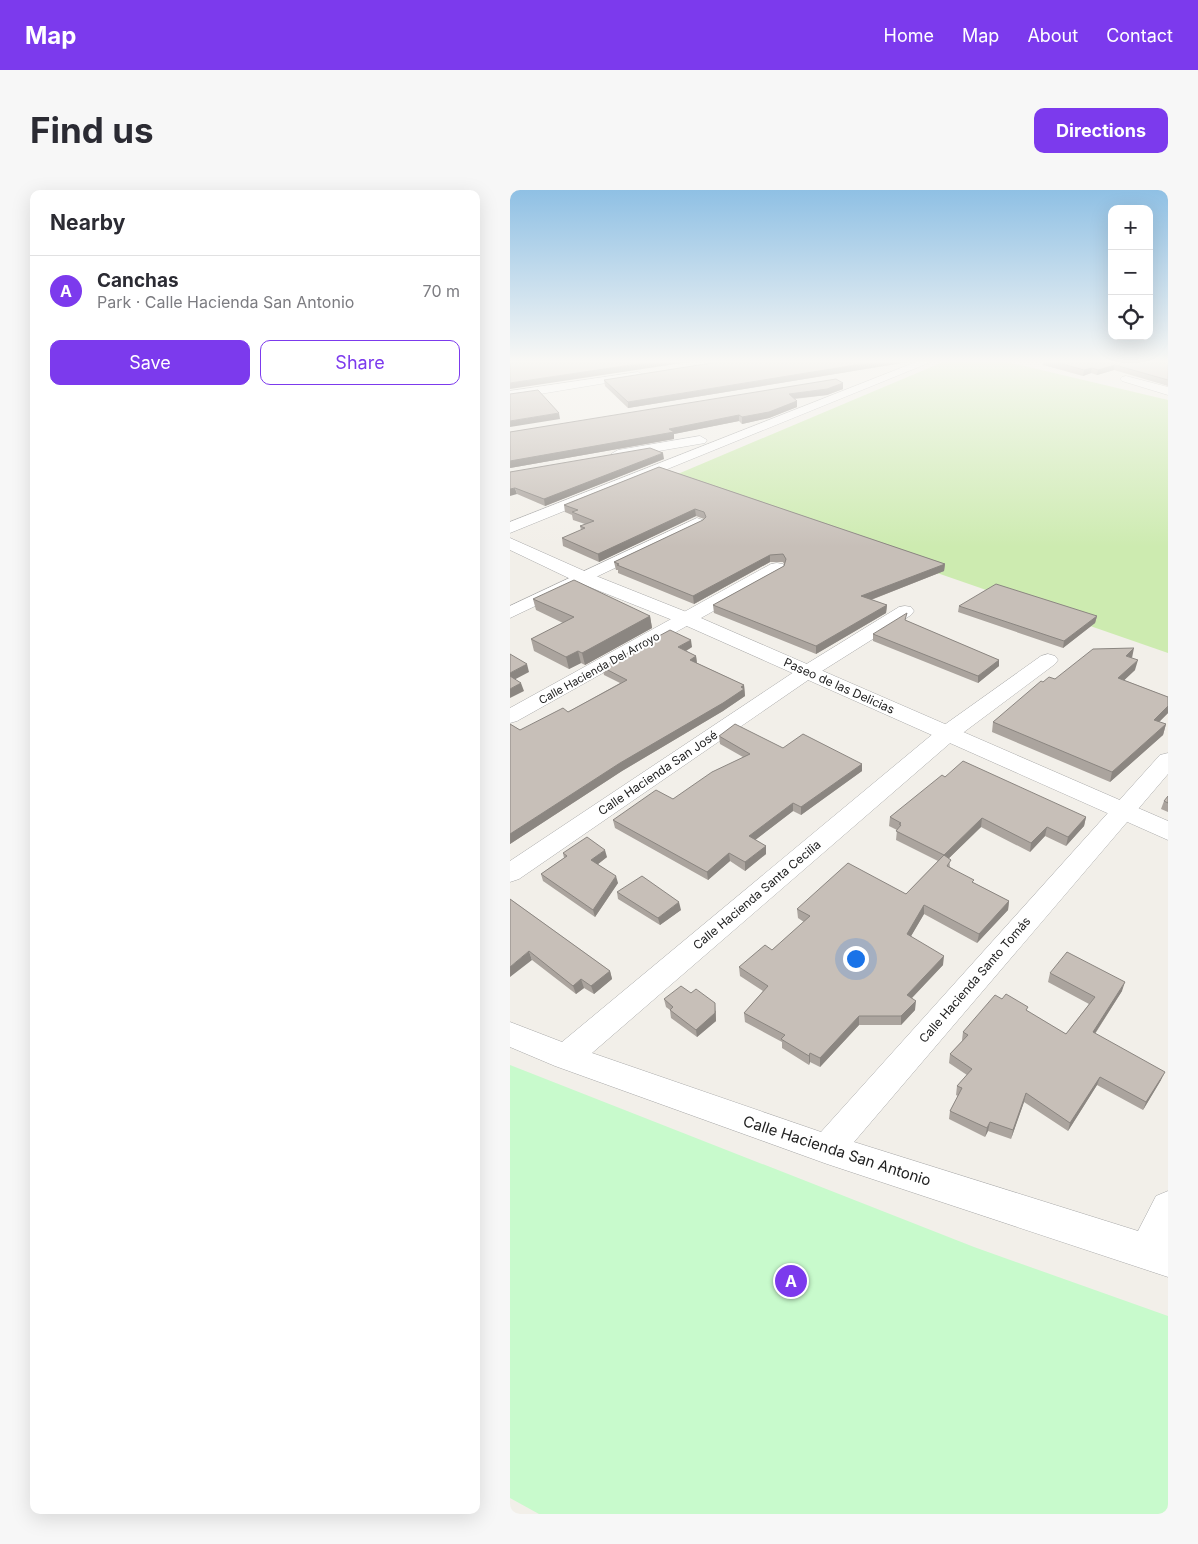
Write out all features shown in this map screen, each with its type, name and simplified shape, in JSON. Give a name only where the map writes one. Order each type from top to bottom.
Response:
[{"type":"street","points":[[510,528],[769,424]]},
{"type":"street","points":[[605,457],[748,432]]},
{"type":"street","points":[[510,613],[697,523]]},
{"type":"street","name":"Paseo de las Delicias","points":[[510,543],[584,578],[687,619],[1168,831]]},
{"type":"street","name":"Calle Hacienda Del Arroyo","points":[[510,717],[777,568]]},
{"type":"street","name":"Calle Hacienda San José","points":[[510,873],[807,672],[905,611]]},
{"type":"street","name":"Calle Hacienda Santa Cecilia","points":[[566,1057],[948,733],[1048,660]]},
{"type":"street","name":"Calle Hacienda Santo Tomás","points":[[827,1149],[1168,760]]},
{"type":"street","name":"Calle Hacienda San Antonio","points":[[510,1034],[566,1057],[827,1149],[1157,1255]]},
{"type":"street","points":[[1157,1255],[1168,1208]]},
{"type":"green space","points":[[797,424],[1168,424],[1168,653],[666,479]]},
{"type":"green space","points":[[510,1065],[974,1247],[1168,1316],[1168,1514],[539,1514],[510,1498]]},
{"type":"building","points":[[561,424],[695,424],[669,429],[674,432],[510,461],[510,432]]},
{"type":"building","points":[[650,448],[663,453],[544,499],[515,488],[510,489],[510,472]]},
{"type":"building","points":[[659,467],[945,564],[861,596],[887,605],[816,646],[713,605],[784,566],[786,559],[783,554],[770,555],[693,596],[617,565],[619,564],[614,562],[703,520],[706,517],[704,512],[695,509],[598,554],[562,538],[585,528],[580,526],[594,521],[572,512],[578,510],[564,505]]},
{"type":"building","points":[[574,580],[650,616],[582,653],[578,651],[566,657],[531,639],[574,617],[533,599]]},
{"type":"building","points":[[996,584],[1097,616],[1064,641],[959,606]]},
{"type":"building","points":[[907,613],[905,620],[999,660],[978,676],[873,634]]},
{"type":"building","points":[[670,630],[691,640],[678,647],[696,656],[690,660],[744,685],[741,687],[744,689],[620,763],[510,834],[510,724],[520,730],[563,708],[568,712],[627,680],[602,667]]},
{"type":"building","points":[[1134,648],[1126,656],[1138,660],[1118,678],[1168,697],[1168,706],[1154,720],[1166,724],[1112,772],[993,722],[1041,681],[1043,682],[1049,677],[1055,679],[1093,649]]},
{"type":"building","points":[[510,654],[527,664],[510,673]]},
{"type":"building","points":[[510,676],[521,683],[510,689]]},
{"type":"building","points":[[735,724],[783,748],[803,734],[862,764],[801,807],[793,803],[749,836],[766,846],[745,862],[729,853],[707,872],[613,820],[656,790],[673,799],[712,772],[750,754],[719,736]]},
{"type":"building","points":[[963,761],[1086,817],[1068,837],[1047,827],[1031,843],[982,818],[944,855],[896,831],[901,823],[890,817],[942,775],[945,777]]},
{"type":"building","points":[[587,837],[605,850],[591,860],[616,876],[593,910],[541,874],[567,856],[563,853]]},
{"type":"building","points":[[944,855],[951,860],[947,866],[974,880],[972,882],[1009,901],[979,934],[924,905],[907,934],[944,956],[907,995],[916,1001],[901,1016],[859,1016],[820,1058],[810,1053],[809,1056],[781,1039],[785,1035],[744,1013],[768,986],[739,967],[765,945],[772,950],[810,916],[797,909],[848,863],[906,894]]},
{"type":"building","points":[[642,876],[679,902],[658,918],[617,892]]},
{"type":"building","points":[[510,899],[610,971],[591,986],[581,979],[573,986],[529,951],[510,967]]},
{"type":"building","points":[[1067,952],[1125,982],[1093,1032],[1165,1072],[1146,1102],[1100,1077],[1070,1123],[1026,1093],[1013,1130],[990,1122],[987,1128],[950,1111],[962,1088],[957,1086],[972,1069],[950,1054],[968,1035],[963,1032],[995,995],[1002,999],[1006,994],[1028,1007],[1026,1010],[1066,1034],[1095,997],[1050,973]]},
{"type":"building","points":[[681,986],[691,993],[696,989],[715,1003],[715,1013],[696,1030],[670,1010],[673,1007],[664,999]]},
{"type":"place","name":"Canchas","points":[[791,1281]]}]
